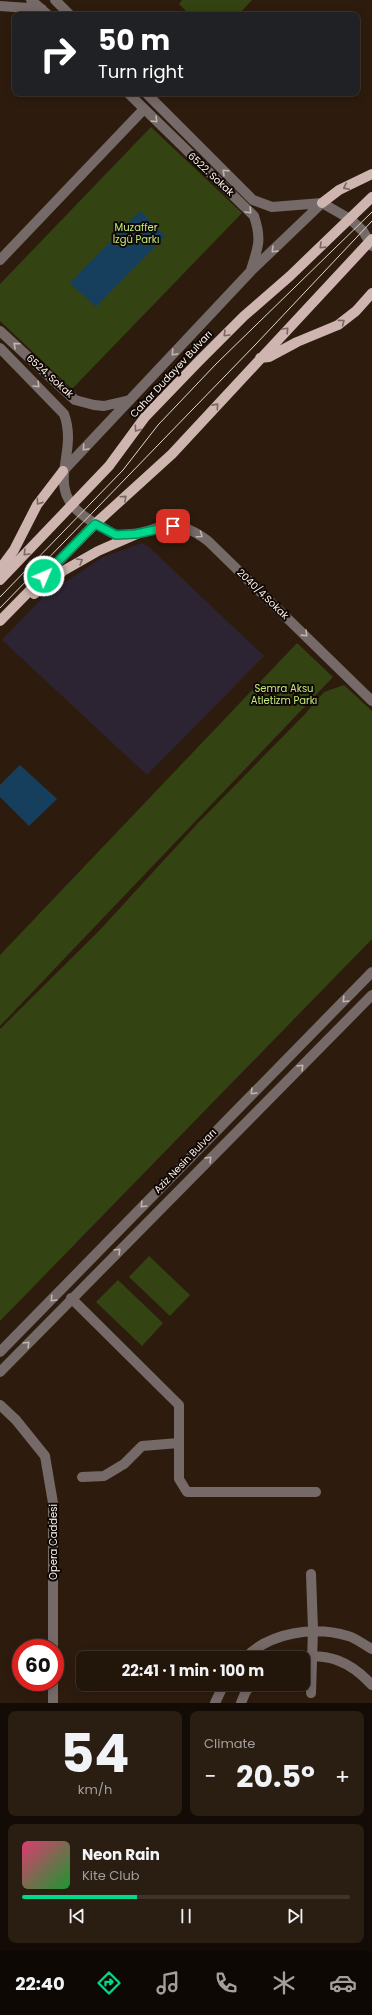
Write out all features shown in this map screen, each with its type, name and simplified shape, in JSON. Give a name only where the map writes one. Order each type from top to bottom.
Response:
[{"type":"main road","points":[[322,203],[339,190],[372,174]]},
{"type":"main road","name":"Cahar Dudayev Bulvarı","points":[[0,580],[109,466],[146,417],[198,362],[244,316],[290,276],[372,197]]},
{"type":"main road","points":[[2,619],[95,524],[172,454],[259,358],[371,242]]},
{"type":"main road","points":[[259,358],[269,357],[297,342],[338,325],[356,311],[372,293]]},
{"type":"main road","points":[[0,569],[14,550],[37,505],[63,471]]},
{"type":"main road","points":[[2,619],[63,571],[98,551],[136,534]]},
{"type":"street","points":[[31,0],[46,12]]},
{"type":"street","points":[[55,0],[67,12]]},
{"type":"street","points":[[0,6],[46,12]]},
{"type":"street","name":"6522. Sokak","points":[[131,96],[254,216],[259,232],[258,248],[251,272]]},
{"type":"street","name":"6522. Sokak","points":[[149,96],[253,200],[272,207],[322,203]]},
{"type":"street","points":[[0,260],[144,109]]},
{"type":"street","points":[[63,471],[251,272],[322,203],[350,219],[363,231],[371,242]]},
{"type":"street","name":"6524. Sokak","points":[[0,331],[75,400],[104,406],[130,400]]},
{"type":"street","name":"6524. Sokak","points":[[0,348],[64,414],[68,424],[68,435],[63,471],[64,487],[72,505]]},
{"type":"street","name":"2040/4.Sokak","points":[[72,505],[80,514],[116,535],[136,534],[173,526],[185,527],[196,532],[208,540],[372,700]]},
{"type":"street","name":"Aziz Nesin Bulvarı","points":[[0,1352],[372,972]]},
{"type":"street","name":"Aziz Nesin Bulvarı","points":[[0,1372],[372,995]]},
{"type":"street","points":[[72,1298],[179,1405],[179,1480],[187,1492],[316,1492]]},
{"type":"street","name":"Opera Caddesi","points":[[0,1405],[16,1420],[45,1456],[53,1504],[53,1639]]},
{"type":"street","points":[[82,1477],[104,1476],[124,1464],[142,1446],[179,1442]]},
{"type":"street","points":[[311,1574],[313,1630],[311,1692]]},
{"type":"street","points":[[252,1651],[280,1636],[313,1630],[348,1636],[372,1649]]},
{"type":"street","points":[[311,1655],[336,1659],[359,1671],[372,1685]]},
{"type":"street","points":[[53,1691],[53,1703]]},
{"type":"street","points":[[214,1703],[220,1691]]},
{"type":"street","points":[[241,1703],[246,1691]]},
{"type":"shaded area","points":[[142,543],[149,547],[264,656],[147,775],[2,640],[44,596],[103,557]]},
{"type":"green space","points":[[182,0],[252,0],[241,12],[187,12],[179,4]]},
{"type":"green space","name":"Muzaffer İzgü Parkı","points":[[151,127],[242,213],[72,389],[0,321],[0,284]]},
{"type":"green space","name":"Semra Aksu Atletizm Parkı","points":[[297,643],[333,677],[0,1026],[0,955]]},
{"type":"green space","points":[[344,685],[372,711],[372,939],[0,1321],[0,1029],[98,932],[198,823],[305,714],[324,692]]},
{"type":"green space","points":[[149,1256],[190,1295],[170,1316],[129,1277]]},
{"type":"green space","points":[[118,1280],[163,1323],[142,1346],[96,1302]]},
{"type":"water","points":[[140,211],[165,236],[96,307],[70,283]]},
{"type":"water","points":[[20,765],[57,799],[29,826],[0,797],[0,785]]},
{"type":"tram line","points":[[0,597],[123,470],[158,425],[216,364],[372,212]]},
{"type":"tram line","points":[[0,608],[257,343],[372,221]]},
{"type":"route","points":[[44,576],[95,524],[116,535],[136,534],[158,528],[173,526]]}]
